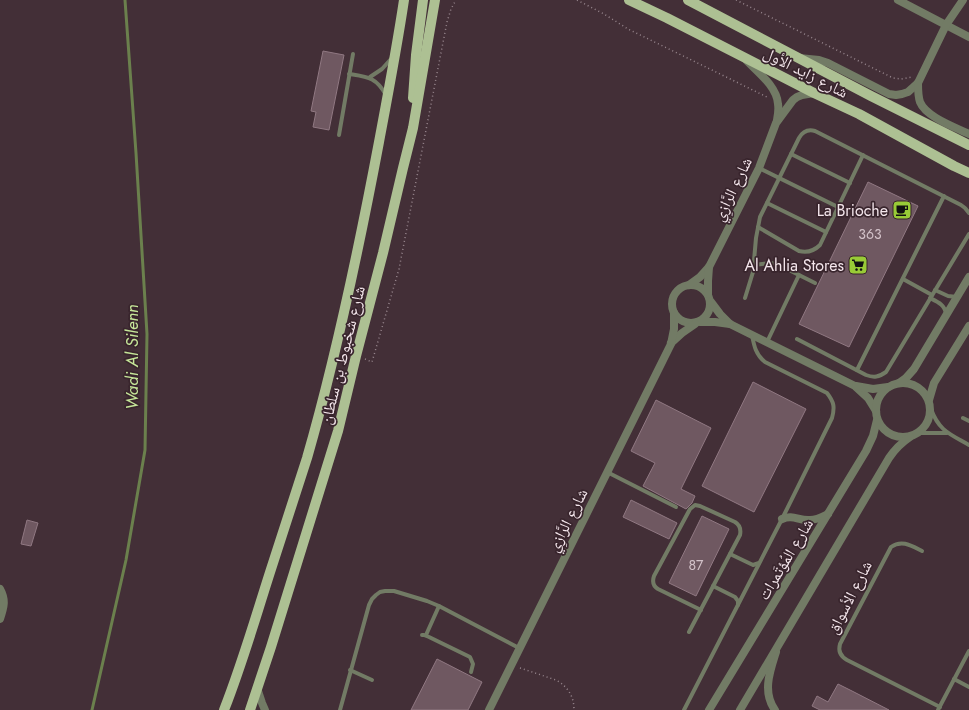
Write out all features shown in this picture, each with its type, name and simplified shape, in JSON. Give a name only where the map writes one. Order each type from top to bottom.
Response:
[{"type":"main road","points":[[413,128],[413,91],[423,0]]},
{"type":"main road","name":"شارع زايد الأول","points":[[629,0],[859,114],[969,173]]},
{"type":"main road","name":"شارع زايد الأول","points":[[688,0],[969,145]]},
{"type":"main road","name":"شارع شخبوط بن سلطان","points":[[224,710],[252,630],[292,506],[319,413],[346,305],[370,191],[404,2]]},
{"type":"main road","name":"شارع شخبوط بن سلطان","points":[[250,710],[338,431],[356,356],[375,287],[413,128],[435,2]]},
{"type":"street","points":[[898,0],[969,37]]},
{"type":"street","points":[[799,58],[809,58],[828,62],[889,94],[896,95],[908,92],[918,82],[946,25],[963,0]]},
{"type":"street","points":[[741,55],[766,80],[776,95],[778,103]]},
{"type":"street","points":[[918,82],[918,97],[920,103],[928,113],[969,134]]},
{"type":"street","name":"شارع الرَّازِي","points":[[776,123],[793,100],[802,95],[814,93]]},
{"type":"street","name":"شارع الرَّازِي","points":[[689,285],[700,277],[709,267],[759,168],[776,123],[778,103]]},
{"type":"street","name":"شارع الرَّازِي","points":[[709,267],[709,298]]},
{"type":"street","points":[[899,383],[914,369],[969,277]]},
{"type":"street","points":[[730,324],[715,322],[685,323],[681,321],[674,313],[672,304],[674,295],[680,288],[689,285],[700,287],[705,290],[720,314],[730,324],[855,386],[868,398],[876,411]]},
{"type":"street","points":[[698,323],[709,314],[711,308],[709,298]]},
{"type":"street","name":"شارع الرَّازِي","points":[[489,710],[671,344],[674,329],[674,313]]},
{"type":"street","name":"شارع الرَّازِي","points":[[671,344],[682,333],[698,323]]},
{"type":"street","points":[[929,400],[934,383],[969,326]]},
{"type":"street","points":[[740,710],[889,458],[896,448],[924,429],[928,423],[931,409],[929,400],[920,388],[907,383],[894,384],[888,387],[879,397],[876,404],[877,420],[880,426],[890,435],[903,438],[914,435]]},
{"type":"street","points":[[855,386],[873,389],[888,387]]},
{"type":"street","name":"شارع المُؤتَمرات","points":[[710,710],[870,443],[876,428],[877,420]]},
{"type":"street","points":[[782,519],[792,516],[803,520],[813,520],[829,513]]},
{"type":"street","points":[[0,589],[3,595],[4,603],[0,619]]},
{"type":"street","points":[[775,710],[768,697],[768,684],[778,646]]},
{"type":"street","points":[[258,688],[265,710]]},
{"type":"lane","points":[[370,77],[382,69],[396,52]]},
{"type":"lane","points":[[339,134],[353,54]]},
{"type":"lane","points":[[349,74],[370,77],[379,84],[387,99]]},
{"type":"lane","points":[[745,298],[754,265],[755,245],[762,212],[801,135],[807,130],[815,131],[961,204],[969,213]]},
{"type":"lane","points":[[791,154],[850,183]]},
{"type":"lane","points":[[758,227],[799,251],[811,252],[817,248],[820,245],[863,155]]},
{"type":"lane","points":[[759,168],[838,207]]},
{"type":"lane","points":[[857,370],[944,196]]},
{"type":"lane","points":[[767,203],[826,232]]},
{"type":"lane","points":[[797,339],[870,376],[878,376],[886,372],[969,234]]},
{"type":"lane","points":[[754,265],[777,264],[815,283]]},
{"type":"lane","points":[[767,342],[800,275]]},
{"type":"lane","points":[[902,279],[931,296],[943,306],[946,311],[946,315]]},
{"type":"lane","points":[[935,290],[948,296],[957,297]]},
{"type":"lane","points":[[684,710],[782,519],[832,418],[834,411],[834,404],[827,393],[765,362],[757,354],[752,335]]},
{"type":"lane","points":[[931,409],[937,422],[947,433],[969,445]]},
{"type":"lane","points":[[964,418],[969,421]]},
{"type":"lane","points":[[914,435],[932,432],[947,433]]},
{"type":"lane","points":[[607,472],[676,507]]},
{"type":"lane","points":[[689,632],[701,610],[740,535],[741,532],[739,526],[735,522],[695,505],[692,506],[652,582],[658,589],[701,610]]},
{"type":"lane","name":"شارع الأسواق","points":[[922,552],[905,543],[895,544],[891,547],[840,644],[839,652],[847,660],[939,708],[969,651]]},
{"type":"lane","points":[[730,554],[753,565],[760,561]]},
{"type":"lane","points":[[713,586],[735,597],[738,601],[738,606]]},
{"type":"lane","points":[[340,710],[369,605],[376,595],[385,591],[394,591],[439,606],[519,648]]},
{"type":"lane","points":[[439,606],[424,635],[470,657],[473,664],[471,672]]},
{"type":"lane","points":[[350,670],[372,680]]},
{"type":"lane","points":[[954,679],[969,687]]},
{"type":"path","points":[[356,356],[372,362],[399,269],[447,22],[451,9],[456,0]]},
{"type":"path","points":[[577,0],[628,29],[778,103]]},
{"type":"path","points":[[736,0],[893,78],[901,79],[912,76],[918,82]]},
{"type":"path","points":[[511,665],[562,683],[570,692],[574,703],[574,710]]},
{"type":"building","points":[[323,51],[344,55],[329,130],[313,127],[316,112],[311,111]]},
{"type":"building","name":"Al Ahlia Stores","points":[[868,182],[918,206],[849,347],[799,324]]},
{"type":"building","points":[[753,382],[806,409],[754,512],[702,486]]},
{"type":"building","points":[[656,400],[711,428],[681,489],[695,496],[692,503],[686,509],[643,486],[655,463],[631,451]]},
{"type":"building","points":[[631,500],[677,523],[669,539],[623,517]]},
{"type":"building","points":[[702,516],[729,529],[696,596],[669,583]]},
{"type":"building","points":[[27,520],[38,523],[31,546],[21,544]]},
{"type":"building","points":[[437,659],[482,682],[468,710],[411,710]]},
{"type":"building","points":[[838,684],[889,710],[820,710],[812,706],[817,696],[828,702]]},
{"type":"waterway","name":"Wadi Al Silenn","points":[[92,710],[126,560],[145,450],[147,334],[125,0]]},
{"type":"place","name":"La Brioche","points":[[902,210]]},
{"type":"place","name":"Al Ahlia Stores","points":[[858,265]]}]
